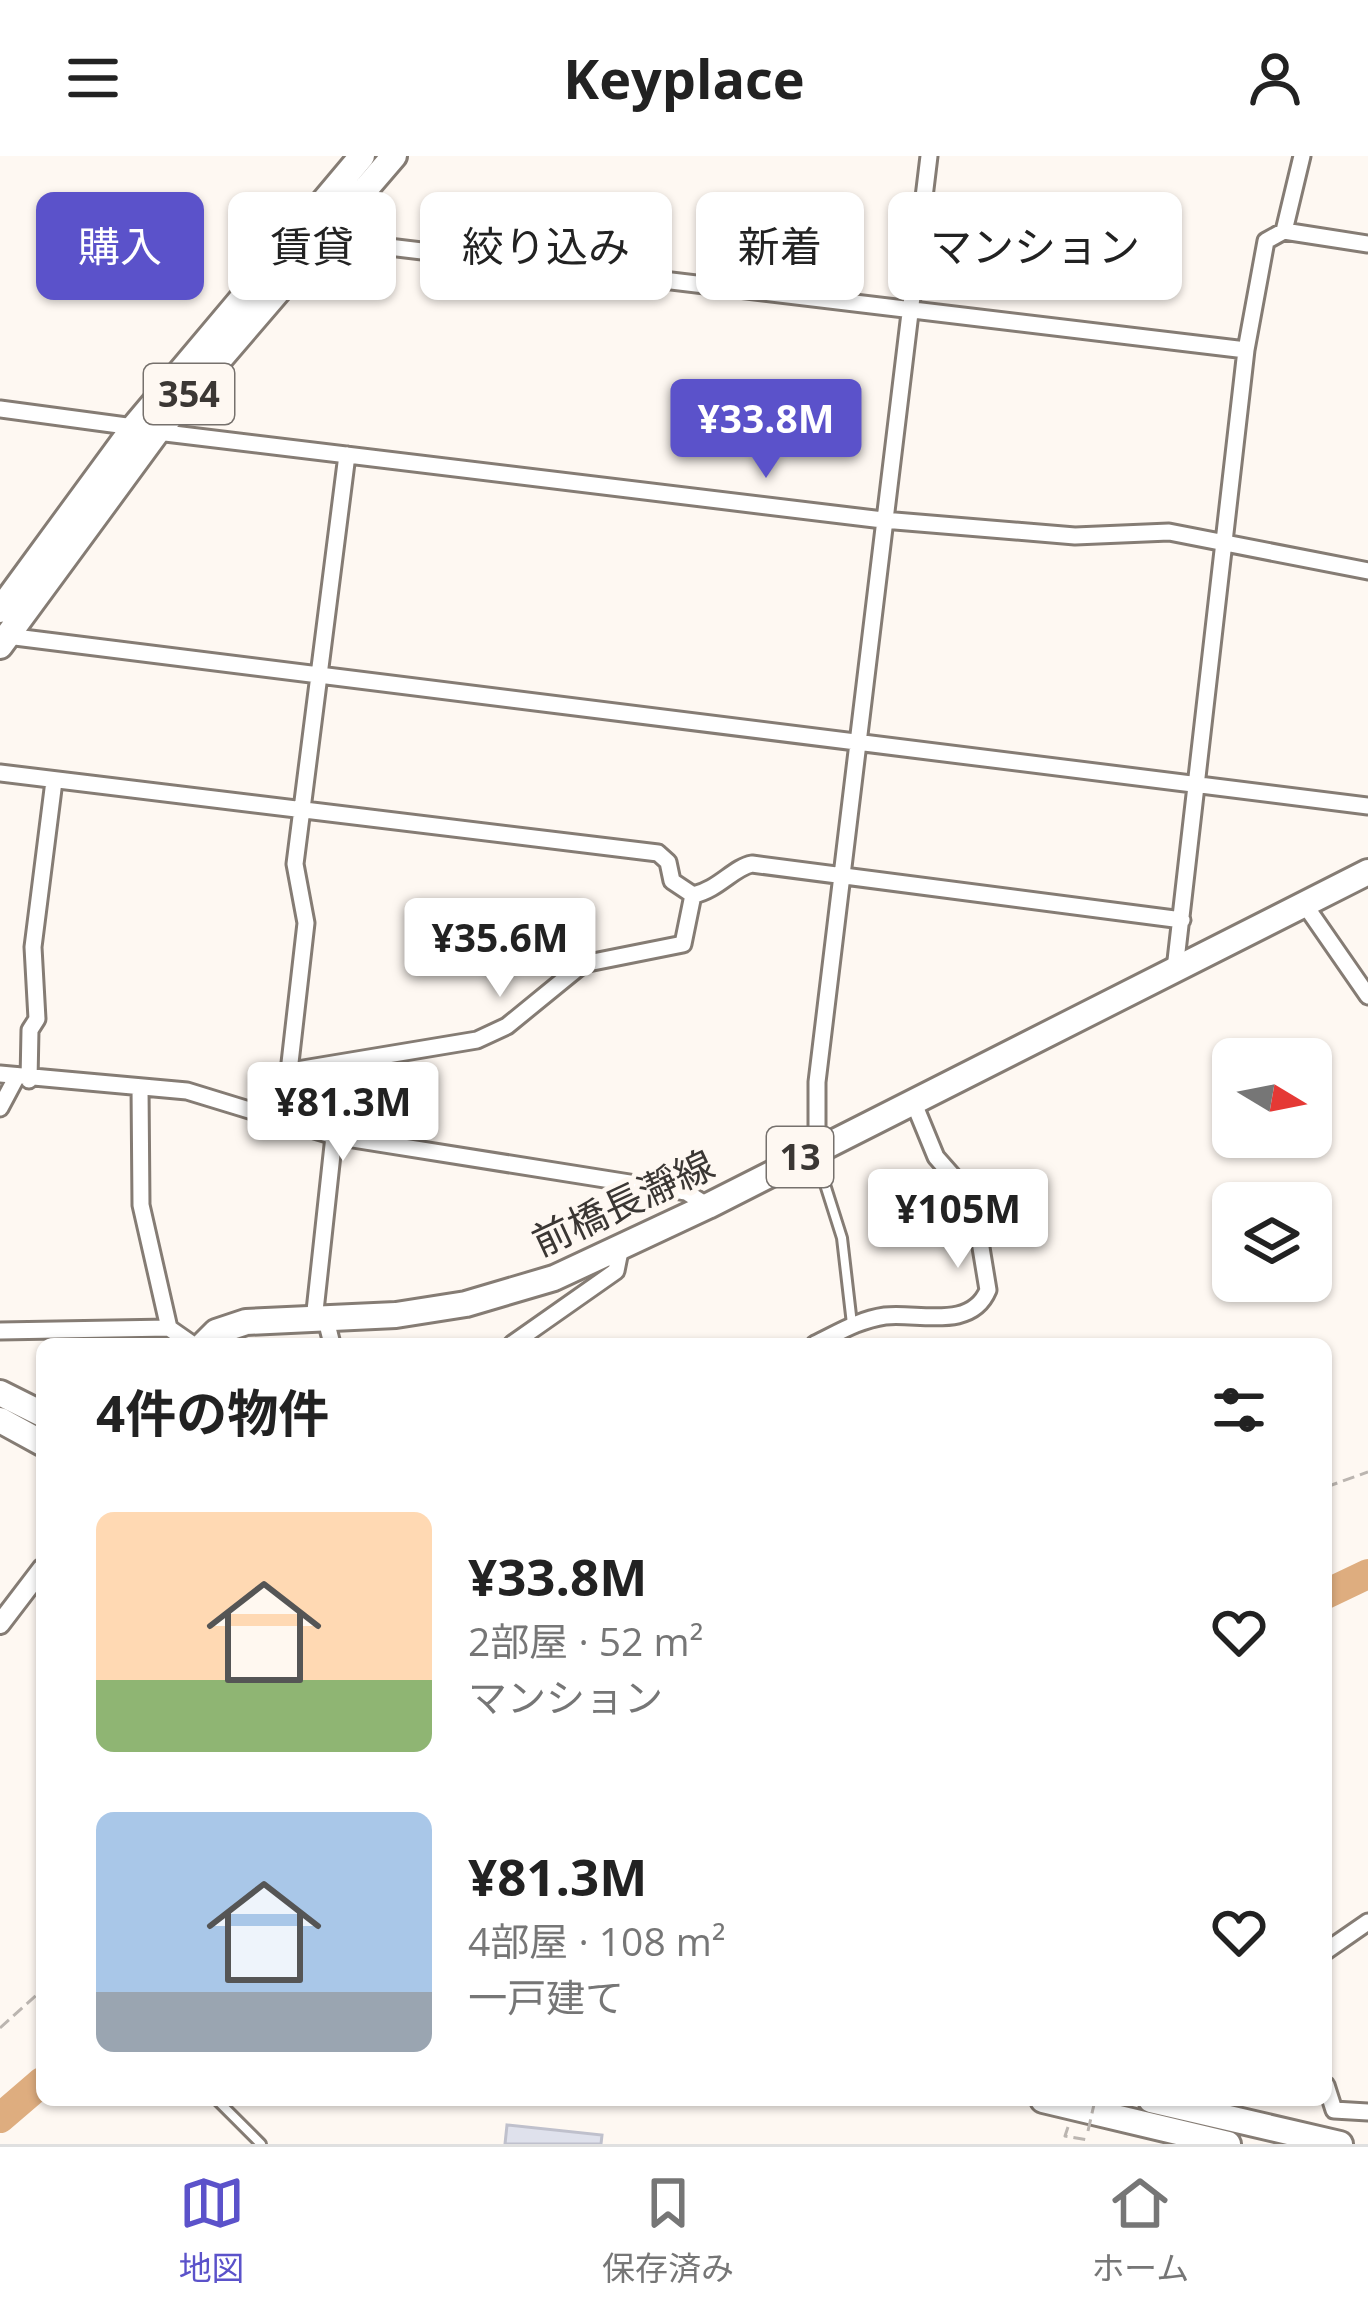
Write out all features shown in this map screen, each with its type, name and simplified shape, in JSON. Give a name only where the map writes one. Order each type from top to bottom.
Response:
[{"type":"main road","name":"354","points":[[0,610],[362,156]]},
{"type":"main road","name":"354","points":[[363,192],[394,156]]},
{"type":"main road","name":"354","points":[[3,641],[146,430],[266,300]]},
{"type":"main road","name":"前橋長瀞線","points":[[210,1338],[246,1322],[324,1328],[466,1304],[554,1278],[708,1206],[1368,872]]},
{"type":"main road","points":[[0,1393],[36,1411]]},
{"type":"main road","points":[[0,1420],[36,1440]]},
{"type":"main road","points":[[1089,2106],[1340,2144]]},
{"type":"main road","points":[[1151,2114],[1228,2144]]},
{"type":"street","points":[[817,1149],[817,1082],[928,156]]},
{"type":"street","points":[[1284,231],[1301,156]]},
{"type":"street","points":[[1175,969],[1246,350],[1266,241],[1284,231],[1368,244]]},
{"type":"street","points":[[396,248],[1246,350]]},
{"type":"street","points":[[0,410],[883,520],[1075,536],[1169,532],[1368,571]]},
{"type":"street","points":[[283,1124],[306,923],[295,864],[346,455]]},
{"type":"street","points":[[3,641],[1368,806]]},
{"type":"street","points":[[0,773],[658,853],[678,888],[693,895],[721,886],[743,865],[1182,920]]},
{"type":"street","points":[[0,1108],[37,1019],[33,947],[54,781]]},
{"type":"street","points":[[291,1071],[477,1040],[507,1026],[584,964],[683,944],[693,895]]},
{"type":"street","points":[[1305,904],[1368,996]]},
{"type":"street","points":[[15,1078],[187,1091],[334,1136],[686,1192],[708,1206]]},
{"type":"street","points":[[140,1087],[141,1204],[169,1328]]},
{"type":"street","points":[[826,1338],[852,1324],[886,1316],[957,1317],[984,1300],[988,1290],[973,1199],[936,1157],[913,1100]]},
{"type":"street","points":[[324,1328],[334,1136]]},
{"type":"street","points":[[521,1338],[616,1271],[621,1246]]},
{"type":"street","points":[[0,1331],[169,1328],[184,1338]]},
{"type":"street","points":[[0,1624],[36,1577]]},
{"type":"street","points":[[1332,1948],[1368,1922]]},
{"type":"street","points":[[1332,2104],[1334,2110],[1368,2112]]},
{"type":"lane","points":[[817,1149],[816,1165],[842,1238],[852,1324]]},
{"type":"lane","points":[[223,2106],[261,2144]]},
{"type":"path","points":[[1332,1485],[1368,1472]]},
{"type":"path","points":[[0,2028],[36,1995]]},
{"type":"path","points":[[1088,2131],[1094,2106]]},
{"type":"path","points":[[1068,2127],[1065,2135],[1088,2140]]},
{"type":"building","points":[[507,2125],[602,2135],[601,2144],[505,2144]]},
{"type":"waterway","points":[[1332,1591],[1368,1574]]},
{"type":"waterway","points":[[0,2118],[36,2087]]}]
